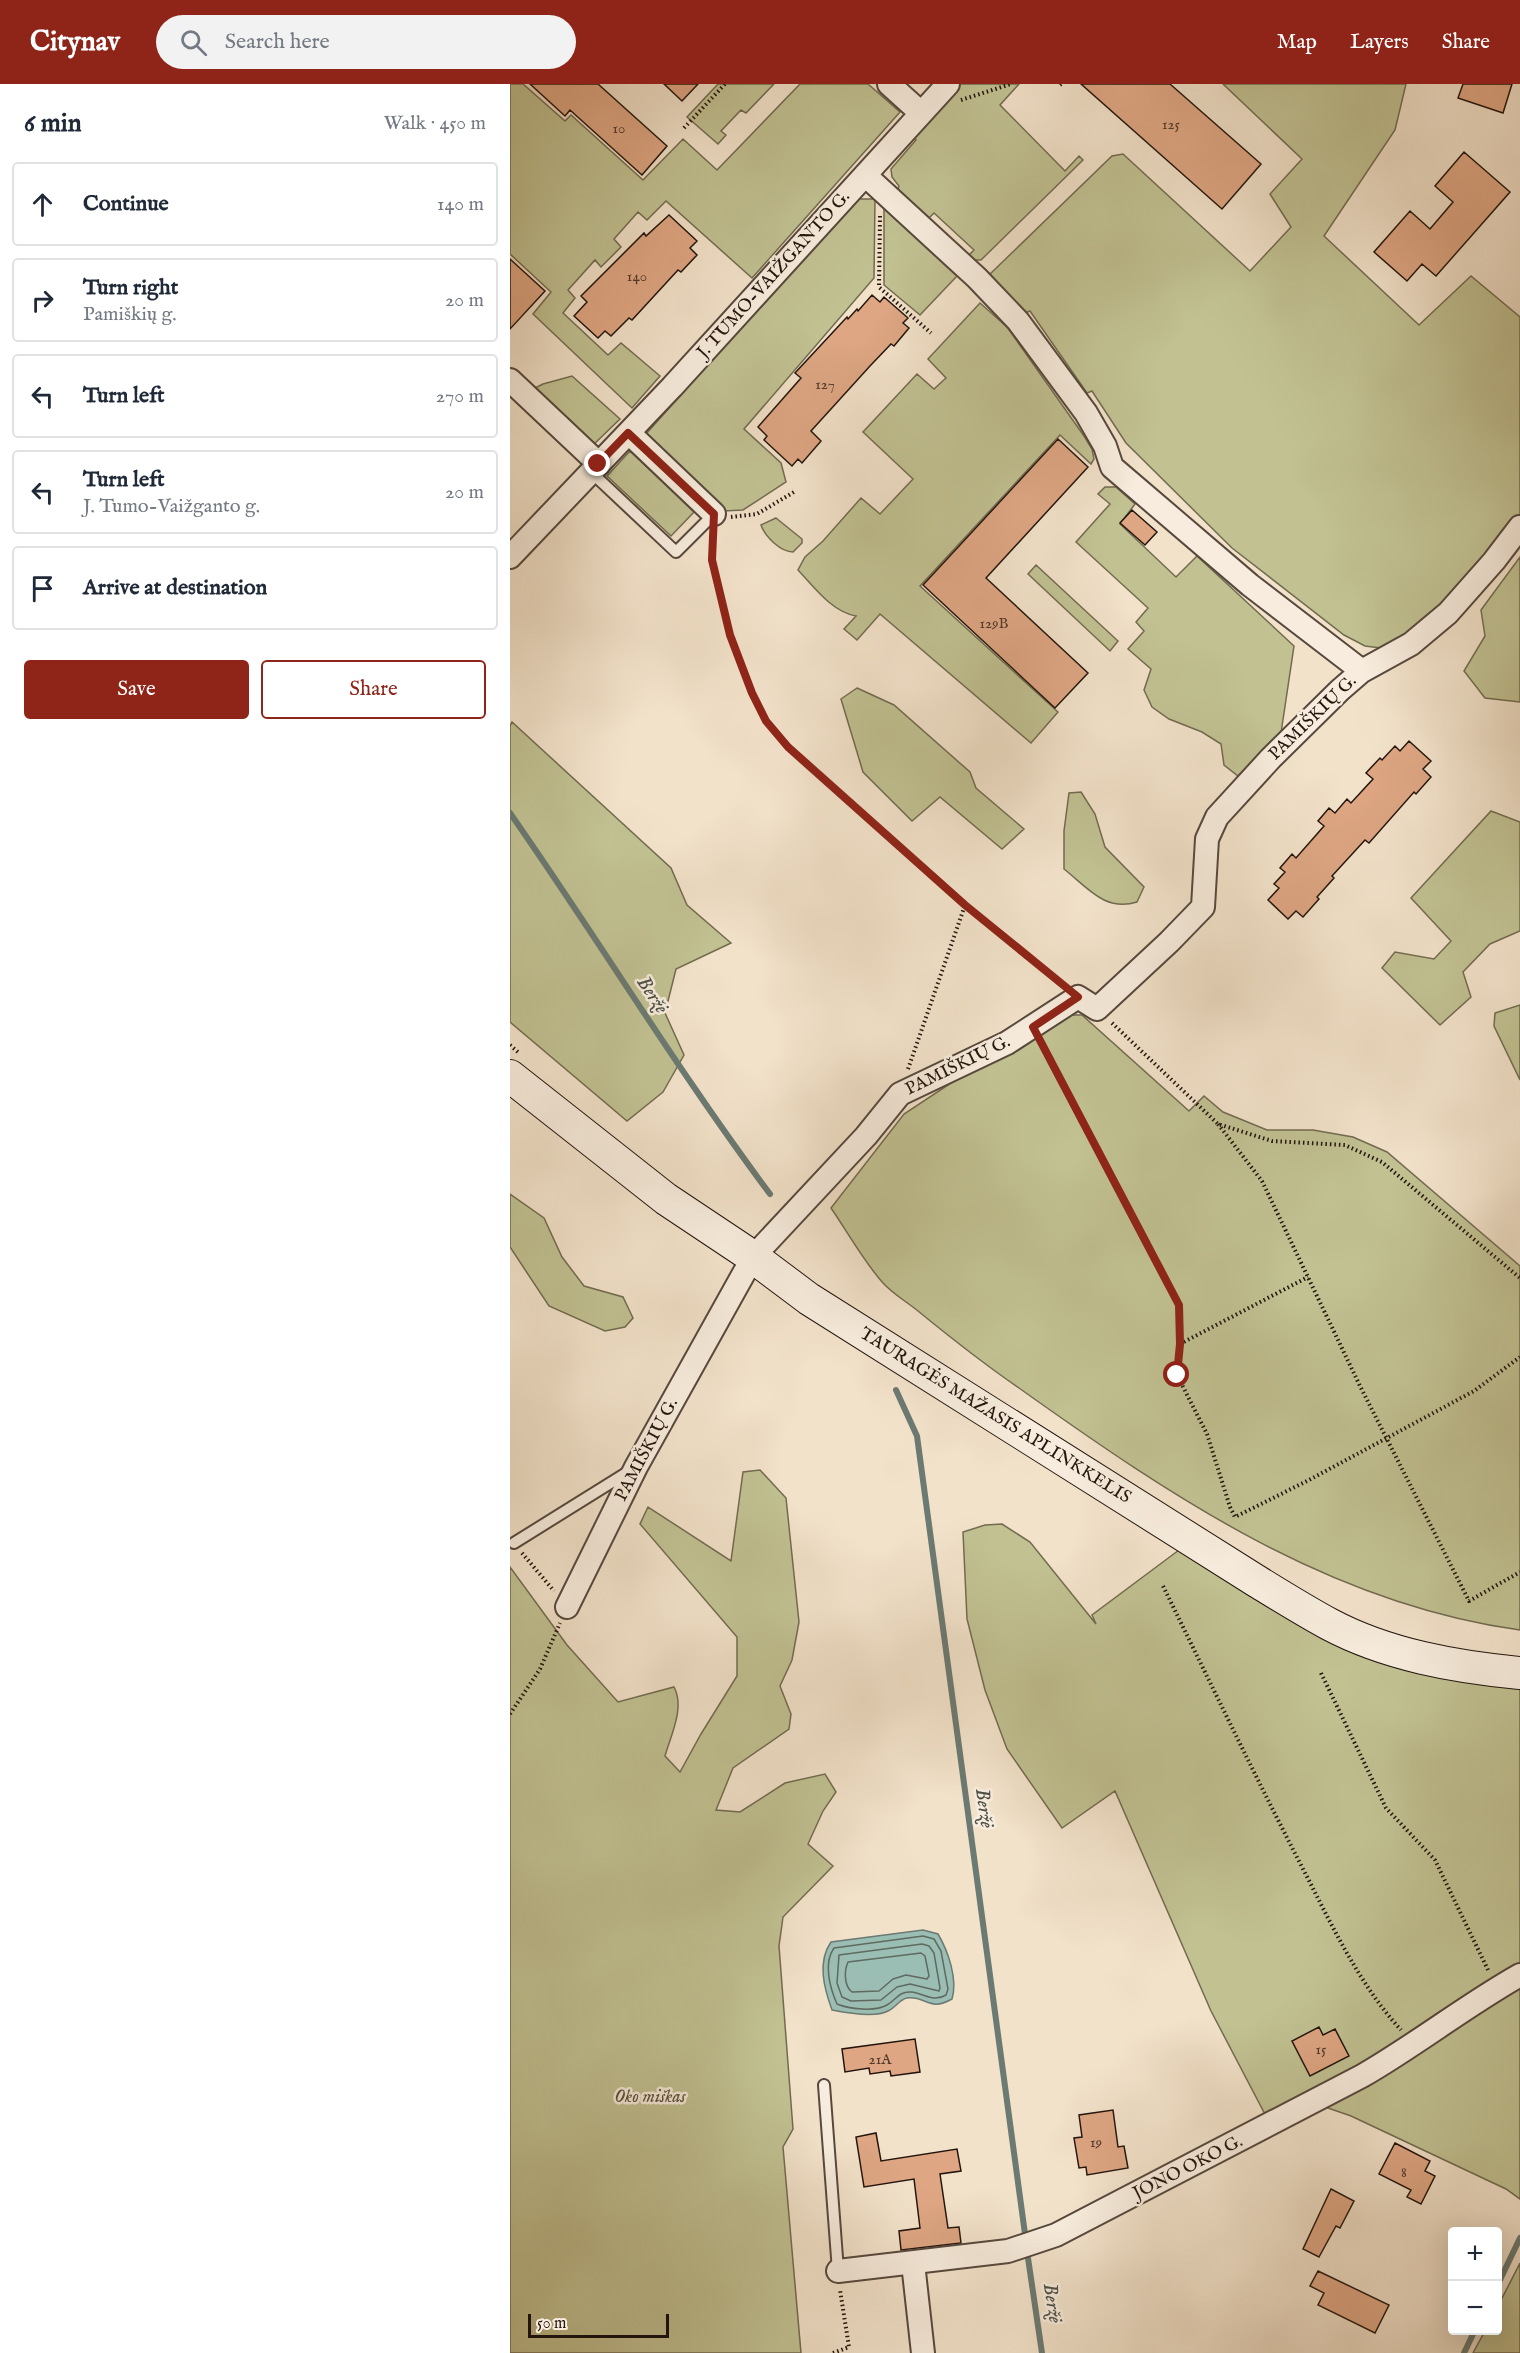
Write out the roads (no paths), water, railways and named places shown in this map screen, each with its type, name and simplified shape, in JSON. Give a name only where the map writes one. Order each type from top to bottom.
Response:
[{"type":"main road","name":"TAURAGĖS MAŽASIS APLINKKELIS","points":[[519,1068],[666,1199],[753,1257],[809,1299],[1258,1582],[1331,1625],[1388,1648],[1430,1661],[1520,1674]]},
{"type":"street","points":[[889,84],[921,113]]},
{"type":"street","name":"J. TUMO-VAIŽGANTO G.","points":[[510,557],[628,433],[945,87]]},
{"type":"street","points":[[865,175],[977,278],[1018,321],[1086,413],[1105,446],[1112,467],[1250,585],[1362,671]]},
{"type":"street","points":[[510,380],[595,468]]},
{"type":"street","points":[[628,433],[714,514]]},
{"type":"street","name":"PAMIŠKIŲ G.","points":[[567,1607],[636,1467],[753,1257],[866,1136],[900,1094],[974,1060],[1033,1027],[1088,1003],[1169,942],[1203,907],[1207,839],[1216,817],[1271,758],[1362,671],[1411,644],[1464,596],[1520,527]]},
{"type":"street","name":"JONO OKO G.","points":[[838,2271],[1008,2251],[1056,2235],[1362,2076],[1520,1975]]},
{"type":"street","points":[[913,2263],[923,2353]]},
{"type":"lane","points":[[595,468],[676,552],[714,514]]},
{"type":"lane","points":[[514,1543],[636,1467]]},
{"type":"lane","points":[[824,2085],[838,2271]]},
{"type":"water","points":[[923,1930],[938,1934],[945,1949],[953,1974],[952,1999],[944,2003],[933,2004],[907,1998],[888,2011],[876,2014],[832,2010],[823,1975],[824,1958],[831,1942]]},
{"type":"waterway","name":"Beržė","points":[[510,813],[703,1100],[770,1194]]},
{"type":"waterway","name":"Beržė","points":[[896,1390],[917,1436],[1025,2234]]},
{"type":"waterway","points":[[1499,2281],[1520,2238]]},
{"type":"waterway","name":"Beržė","points":[[1028,2258],[1042,2353]]},
{"type":"waterway","points":[[1464,2353],[1473,2335]]},
{"type":"park label","name":"Oko miškas","points":[[650,2097]]}]
